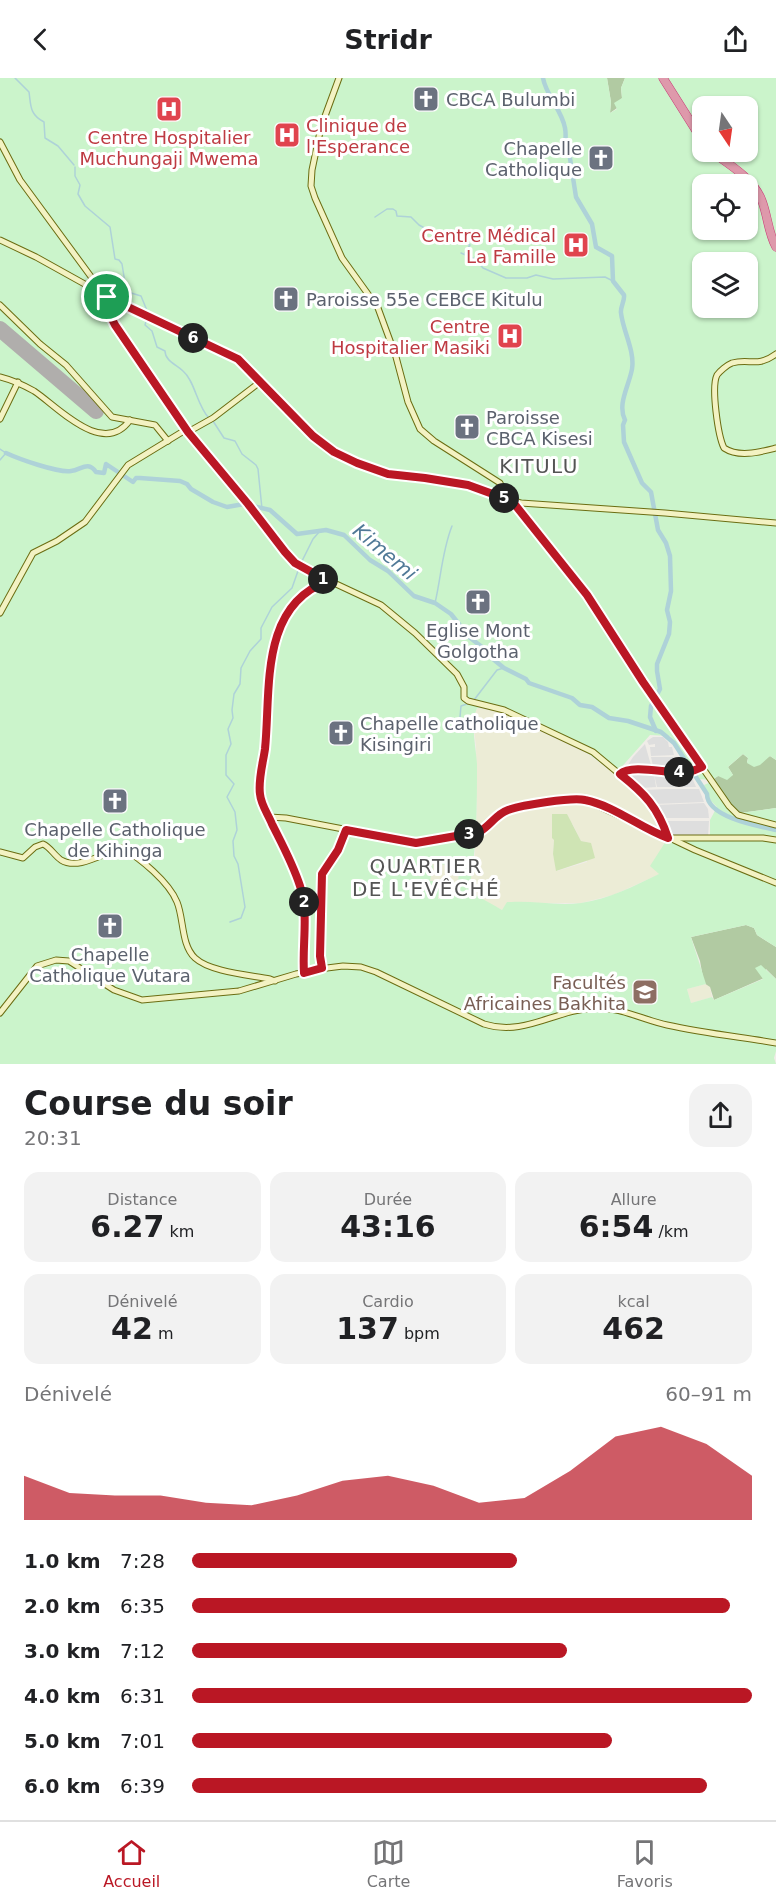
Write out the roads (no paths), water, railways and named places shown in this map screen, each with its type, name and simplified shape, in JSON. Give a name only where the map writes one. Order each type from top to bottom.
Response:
[{"type":"highway","points":[[663,78],[692,124]]},
{"type":"highway","points":[[725,162],[745,177],[759,194],[776,247]]},
{"type":"street","points":[[339,78],[321,127],[311,186],[342,258],[378,308],[408,402],[420,429],[434,441],[495,479],[587,595],[655,699],[733,811],[738,815],[776,825]]},
{"type":"street","points":[[0,142],[20,180],[105,296],[115,325],[188,431],[295,563],[381,605],[415,633],[457,674],[464,687],[464,698],[471,703],[504,710],[593,752],[639,789],[653,804],[671,839]]},
{"type":"street","points":[[0,240],[36,257],[105,296],[238,359],[313,436],[334,452],[357,463],[388,474],[468,485],[512,501],[776,523]]},
{"type":"street","points":[[0,305],[40,344],[66,364],[112,417],[155,425],[168,441]]},
{"type":"street","points":[[776,354],[763,362],[730,363],[718,374],[716,383],[717,416],[720,439],[724,448],[731,452],[742,453],[776,448]]},
{"type":"street","points":[[0,376],[18,382],[37,393],[73,422],[92,431],[117,430],[130,420]]},
{"type":"street","points":[[0,419],[18,382]]},
{"type":"street","points":[[0,613],[30,556],[85,522],[121,473],[168,441],[211,419],[260,382]]},
{"type":"street","points":[[304,973],[305,903],[294,867],[262,803],[260,791],[274,641],[284,618],[296,602],[309,590],[328,581]]},
{"type":"street","points":[[620,774],[624,770],[691,771],[702,767]]},
{"type":"street","points":[[269,817],[416,843],[479,832],[506,811],[532,804],[583,799],[695,850],[776,883]]},
{"type":"street","points":[[322,968],[320,956],[322,874],[338,850],[346,830]]},
{"type":"street","points":[[671,839],[764,838],[776,840]]},
{"type":"street","points":[[0,852],[23,858],[43,844],[60,859],[75,863],[122,848],[171,891],[180,910],[189,951],[196,959],[210,966],[275,981]]},
{"type":"street","points":[[0,1013],[34,969],[45,962],[56,960],[69,961],[99,981],[137,1000],[224,994],[255,988],[322,968],[343,966],[361,967],[376,972],[484,1024],[500,1028],[526,1026],[573,1011],[597,1008],[668,1025],[776,1044]]},
{"type":"waterway","points":[[15,78],[29,92],[33,112],[44,122],[45,138],[58,146],[74,165]]},
{"type":"waterway","points":[[543,78],[547,91],[563,121],[576,197],[592,224],[596,247],[612,256],[613,281],[624,295],[621,313],[632,362],[622,408],[625,420],[624,442],[642,483],[651,492],[658,530],[666,543],[670,556],[671,591],[667,610],[670,622],[669,634],[657,664],[660,689],[651,706],[650,717],[656,731]]},
{"type":"waterway","name":"Kimemi","points":[[75,167],[75,176],[80,185],[78,194],[85,206],[110,227],[115,259],[122,264],[126,289],[128,292],[141,296],[148,313]]},
{"type":"waterway","points":[[375,217],[387,209],[393,209],[397,216],[411,217],[419,225],[432,232],[470,245],[465,253]]},
{"type":"waterway","points":[[461,253],[475,259],[483,268],[506,278],[527,278],[536,275],[553,279],[605,277],[613,281]]},
{"type":"waterway","name":"Kimemi","points":[[147,318],[145,325],[152,331],[157,347],[165,351],[169,360],[187,375],[209,418]]},
{"type":"waterway","name":"Kimemi","points":[[213,421],[224,438],[235,441],[242,454],[256,465],[262,509]]},
{"type":"waterway","points":[[0,449],[6,453],[0,460]]},
{"type":"waterway","name":"Kimemi","points":[[6,453],[57,470],[71,471],[87,466],[96,472],[104,473],[106,464],[133,482],[136,478],[180,481],[213,502],[227,507],[244,504],[270,510],[297,534],[326,530],[344,535],[414,596],[435,603],[451,614],[469,637],[504,668],[526,679],[529,683],[572,698],[580,705],[592,707],[609,718],[628,721],[661,732],[674,743],[715,809],[734,819],[776,830]]},
{"type":"waterway","points":[[435,603],[452,526]]},
{"type":"waterway","points":[[301,563],[313,539],[320,531]]},
{"type":"waterway","points":[[230,922],[241,918],[245,907],[238,864],[234,856],[233,841],[237,830],[235,812],[227,797],[234,784],[226,775],[226,755],[231,744],[228,729],[233,718],[234,694],[240,684],[241,668],[250,651],[261,639],[261,628],[272,607],[292,588],[299,568]]},
{"type":"waterway","points":[[474,700],[497,670],[504,668]]},
{"type":"waterway","points":[[460,717],[461,706],[470,703]]},
{"type":"place","name":"CBCA Bulumbi","points":[[426,99]]},
{"type":"place","name":"Centre Hospitalier Muchungaji Mwema","points":[[169,109]]},
{"type":"place","name":"Clinique de l'Esperance","points":[[287,135]]},
{"type":"place","name":"Chapelle Catholique","points":[[601,158]]},
{"type":"place","name":"Centre Médical La Famille","points":[[576,245]]},
{"type":"place","name":"Paroisse 55e CEBCE Kitulu","points":[[286,299]]},
{"type":"place","name":"Centre Hospitalier Masiki","points":[[510,336]]},
{"type":"place","name":"Paroisse CBCA Kisesi","points":[[467,427]]},
{"type":"place","name":"Eglise Mont Golgotha","points":[[478,602]]},
{"type":"place","name":"Chapelle catholique Kisingiri","points":[[341,733]]},
{"type":"place","name":"Chapelle Catholique de Kihinga","points":[[115,801]]},
{"type":"place","name":"Chapelle Catholique Vutara","points":[[110,926]]},
{"type":"place","name":"Facultés Africaines Bakhita","points":[[645,992]]},
{"type":"district","name":"KITULU","points":[[539,466]]},
{"type":"district","name":"QUARTIER DE L'EVÊCHÉ","points":[[426,878]]}]
